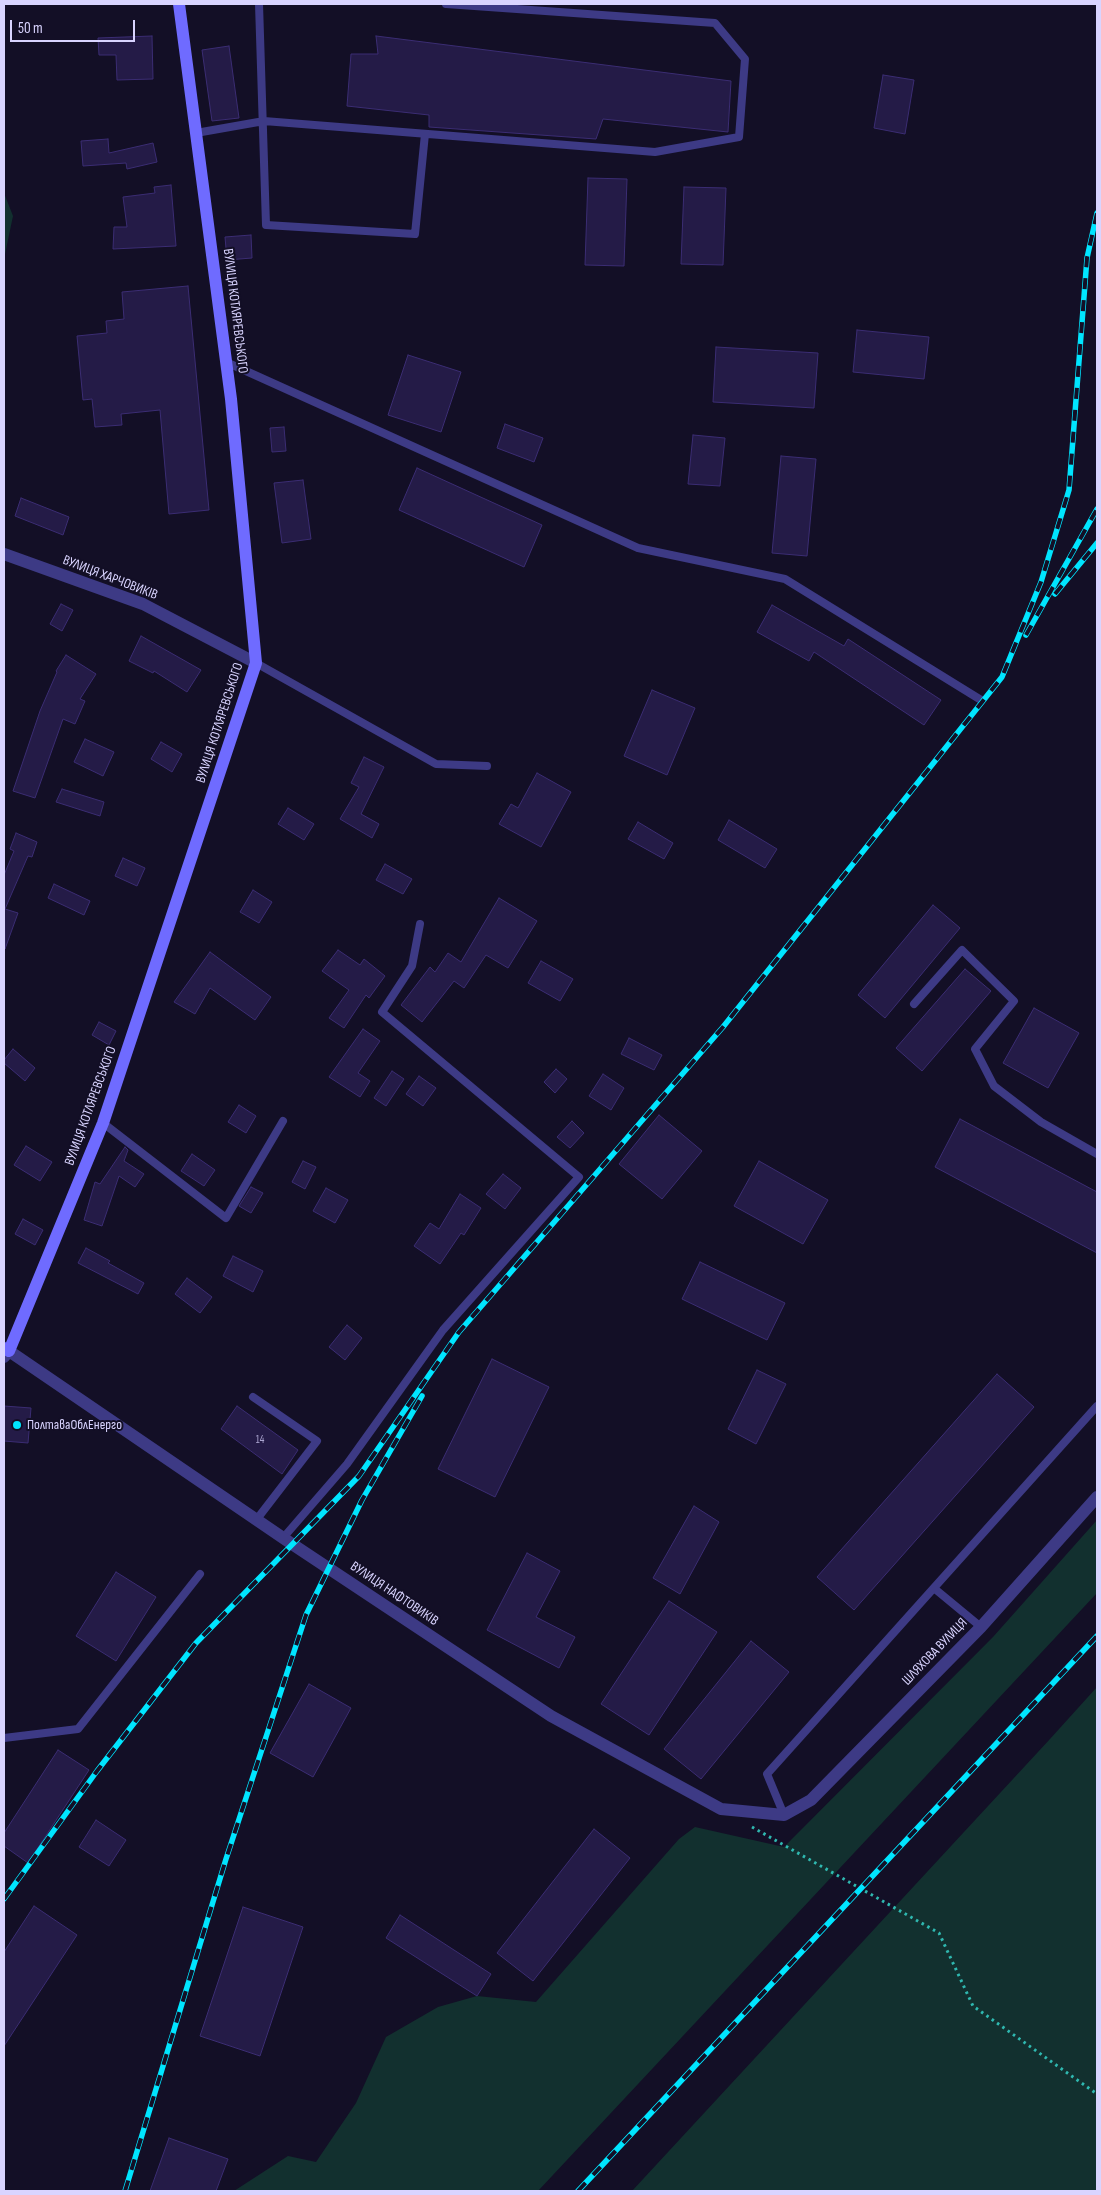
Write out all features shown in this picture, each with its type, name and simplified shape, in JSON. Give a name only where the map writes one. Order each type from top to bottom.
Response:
[{"type":"street","name":"ВУЛИЦЯ КОТЛЯРЕВСЬКОГО","points":[[5,1352],[103,1124],[256,663],[226,362],[179,4]]},
{"type":"street","name":"ВУЛИЦЯ ХАРЧОВИКІВ","points":[[4,554],[143,604],[256,663]]},
{"type":"street","name":"ВУЛИЦЯ НАФТОВИКІВ","points":[[5,1352],[551,1716],[721,1809],[784,1815]]},
{"type":"street","name":"ШЛЯХОВА ВУЛИЦЯ","points":[[784,1815],[811,1800],[981,1627],[1097,1497]]},
{"type":"lane","points":[[259,4],[266,225],[415,234],[425,134]]},
{"type":"lane","points":[[196,133],[264,121],[656,152],[738,137],[745,59],[715,23],[446,4]]},
{"type":"lane","points":[[226,362],[638,548],[785,579],[981,700]]},
{"type":"lane","points":[[256,663],[436,764],[487,766]]},
{"type":"lane","points":[[283,1538],[347,1464],[443,1330],[579,1177],[382,1012],[412,966],[420,924]]},
{"type":"lane","points":[[914,1004],[962,950],[1014,1001],[975,1049],[994,1086],[1041,1122],[1097,1154]]},
{"type":"lane","points":[[103,1124],[226,1218],[283,1121]]},
{"type":"lane","points":[[254,1397],[317,1441],[257,1519]]},
{"type":"lane","points":[[784,1815],[767,1774],[935,1589],[1097,1406]]},
{"type":"lane","points":[[4,1738],[78,1729],[200,1574]]},
{"type":"lane","points":[[935,1589],[981,1627]]},
{"type":"path","points":[[746,1824],[939,1933],[973,2006],[1097,2094]]},
{"type":"green space","points":[[4,193],[13,216],[4,259]]},
{"type":"green space","points":[[1097,1520],[1097,1593],[538,2191],[234,2191],[288,2156],[316,2162],[356,2103],[386,2037],[438,2007],[477,1996],[536,2002],[679,1839],[695,1827],[784,1847],[993,1637]]},
{"type":"green space","points":[[1097,1687],[1097,2191],[632,2191],[1050,1739]]},
{"type":"building","points":[[152,36],[153,79],[117,80],[116,55],[99,55],[98,38]]},
{"type":"building","points":[[376,36],[731,81],[728,132],[603,119],[596,139],[429,127],[429,115],[347,106],[351,54],[378,54]]},
{"type":"building","points":[[229,46],[239,118],[212,121],[202,50]]},
{"type":"building","points":[[883,75],[914,80],[905,134],[874,128]]},
{"type":"building","points":[[108,139],[109,153],[153,143],[157,162],[127,169],[126,163],[83,166],[81,141]]},
{"type":"building","points":[[588,178],[627,179],[624,266],[585,265]]},
{"type":"building","points":[[171,185],[176,246],[113,249],[114,227],[127,227],[123,197],[155,193],[154,187]]},
{"type":"building","points":[[684,187],[726,188],[723,265],[681,264]]},
{"type":"building","points":[[251,235],[252,258],[227,260],[225,237]]},
{"type":"building","points":[[188,286],[209,510],[169,514],[160,410],[121,414],[122,425],[95,427],[92,399],[83,400],[77,336],[107,333],[106,321],[124,319],[122,292]]},
{"type":"building","points":[[857,330],[929,337],[924,379],[853,372]]},
{"type":"building","points":[[716,347],[818,353],[814,408],[713,402]]},
{"type":"building","points":[[408,355],[461,372],[441,432],[388,415]]},
{"type":"building","points":[[505,424],[543,438],[534,462],[497,448]]},
{"type":"building","points":[[284,427],[286,451],[272,452],[270,428]]},
{"type":"building","points":[[693,435],[725,438],[720,486],[688,484]]},
{"type":"building","points":[[781,456],[816,459],[807,556],[772,553]]},
{"type":"building","points":[[417,468],[542,525],[524,567],[399,510]]},
{"type":"building","points":[[303,480],[311,539],[282,543],[274,483]]},
{"type":"building","points":[[21,498],[69,517],[63,535],[15,516]]},
{"type":"building","points":[[61,604],[73,610],[62,631],[50,624]]},
{"type":"building","points":[[772,605],[844,646],[848,639],[941,700],[924,725],[814,652],[809,661],[757,632]]},
{"type":"building","points":[[141,636],[201,670],[187,692],[154,671],[153,673],[129,661]]},
{"type":"building","points":[[66,655],[96,674],[80,699],[85,701],[75,724],[63,719],[35,798],[13,791],[40,711],[56,671]]},
{"type":"building","points":[[652,690],[695,708],[667,775],[624,756]]},
{"type":"building","points":[[85,739],[114,752],[103,776],[74,762]]},
{"type":"building","points":[[161,742],[182,754],[172,772],[151,759]]},
{"type":"building","points":[[364,757],[384,767],[361,814],[379,824],[372,838],[340,819],[359,787],[351,783]]},
{"type":"building","points":[[537,773],[571,792],[541,847],[499,824],[511,804],[518,808]]},
{"type":"building","points":[[62,789],[104,802],[100,816],[56,802]]},
{"type":"building","points":[[288,808],[314,824],[304,840],[278,824]]},
{"type":"building","points":[[729,820],[777,849],[765,868],[718,840]]},
{"type":"building","points":[[638,822],[673,843],[664,859],[628,839]]},
{"type":"building","points":[[16,833],[37,842],[32,857],[28,856],[5,909],[18,913],[5,949],[4,875],[14,851],[10,849]]},
{"type":"building","points":[[123,858],[145,868],[137,886],[115,876]]},
{"type":"building","points":[[385,864],[412,879],[403,894],[376,880]]},
{"type":"building","points":[[54,884],[90,901],[84,915],[48,898]]},
{"type":"building","points":[[253,890],[272,902],[259,923],[240,912]]},
{"type":"building","points":[[499,898],[537,921],[508,968],[486,955],[464,988],[454,981],[422,1022],[401,1005],[430,967],[435,972],[448,953],[461,962]]},
{"type":"building","points":[[933,905],[960,928],[885,1018],[858,995]]},
{"type":"building","points":[[338,950],[360,965],[364,959],[385,976],[369,998],[366,995],[344,1028],[329,1018],[349,990],[322,971]]},
{"type":"building","points":[[210,952],[271,997],[255,1020],[210,988],[195,1014],[174,1002]]},
{"type":"building","points":[[541,961],[573,979],[560,1001],[528,983]]},
{"type":"building","points":[[965,969],[991,991],[922,1071],[896,1048]]},
{"type":"building","points":[[1034,1008],[1079,1033],[1048,1088],[1003,1063]]},
{"type":"building","points":[[99,1022],[116,1031],[109,1045],[92,1035]]},
{"type":"building","points":[[363,1029],[380,1041],[358,1073],[370,1081],[360,1097],[329,1077]]},
{"type":"building","points":[[629,1038],[662,1055],[654,1070],[621,1054]]},
{"type":"building","points":[[13,1049],[35,1068],[25,1081],[4,1063],[4,1060]]},
{"type":"building","points":[[556,1069],[567,1079],[555,1093],[544,1082]]},
{"type":"building","points":[[392,1071],[404,1079],[386,1106],[374,1098]]},
{"type":"building","points":[[603,1074],[624,1088],[611,1110],[589,1096]]},
{"type":"building","points":[[419,1076],[436,1088],[423,1106],[406,1094]]},
{"type":"building","points":[[239,1105],[256,1116],[246,1133],[228,1122]]},
{"type":"building","points":[[659,1115],[702,1151],[662,1199],[619,1164]]},
{"type":"building","points":[[960,1119],[1097,1192],[1097,1253],[935,1167]]},
{"type":"building","points":[[572,1121],[584,1133],[570,1148],[557,1137]]},
{"type":"building","points":[[26,1146],[52,1162],[40,1181],[14,1165]]},
{"type":"building","points":[[125,1147],[128,1150],[124,1161],[144,1174],[135,1187],[119,1176],[102,1226],[84,1220],[95,1182],[100,1184]]},
{"type":"building","points":[[192,1154],[215,1170],[204,1186],[181,1171]]},
{"type":"building","points":[[303,1161],[316,1167],[305,1189],[292,1182]]},
{"type":"building","points":[[759,1161],[828,1200],[803,1244],[734,1206]]},
{"type":"building","points":[[503,1174],[521,1188],[505,1209],[486,1194]]},
{"type":"building","points":[[251,1187],[263,1193],[251,1213],[239,1206]]},
{"type":"building","points":[[326,1188],[348,1200],[335,1223],[313,1211]]},
{"type":"building","points":[[460,1194],[481,1208],[464,1235],[461,1233],[440,1264],[414,1246],[430,1223],[439,1229]]},
{"type":"building","points":[[23,1219],[43,1230],[35,1245],[15,1234]]},
{"type":"building","points":[[86,1248],[144,1283],[138,1294],[78,1263]]},
{"type":"building","points":[[233,1256],[263,1271],[253,1292],[223,1276]]},
{"type":"building","points":[[700,1262],[785,1303],[767,1340],[682,1299]]},
{"type":"building","points":[[187,1278],[212,1297],[200,1313],[175,1294]]},
{"type":"building","points":[[347,1325],[362,1338],[345,1360],[329,1347]]},
{"type":"building","points":[[492,1359],[549,1387],[495,1497],[438,1469]]},
{"type":"building","points":[[757,1370],[786,1384],[756,1444],[728,1429]]},
{"type":"building","points":[[997,1374],[1034,1407],[854,1610],[817,1577]]},
{"type":"building","name":"ПолтаваОблЕнерго","points":[[4,1406],[31,1408],[28,1443],[4,1441]]},
{"type":"building","points":[[237,1406],[298,1450],[282,1474],[221,1429]]},
{"type":"building","points":[[694,1506],[719,1522],[680,1594],[653,1578]]},
{"type":"building","points":[[527,1553],[560,1571],[536,1617],[575,1637],[559,1668],[487,1630]]},
{"type":"building","points":[[116,1572],[156,1597],[116,1661],[76,1636]]},
{"type":"building","points":[[669,1601],[717,1632],[649,1735],[601,1704]]},
{"type":"building","points":[[751,1641],[789,1672],[701,1779],[664,1749]]},
{"type":"building","points":[[309,1684],[351,1708],[313,1777],[270,1753]]},
{"type":"building","points":[[58,1750],[89,1770],[28,1863],[4,1846],[4,1833]]},
{"type":"building","points":[[96,1820],[126,1840],[109,1866],[79,1847]]},
{"type":"building","points":[[594,1829],[630,1858],[533,1981],[497,1953]]},
{"type":"building","points":[[34,1906],[77,1935],[4,2046],[4,1952]]},
{"type":"building","points":[[243,1907],[303,1927],[260,2056],[200,2036]]},
{"type":"building","points":[[400,1915],[491,1974],[477,1996],[386,1938]]},
{"type":"building","points":[[169,2138],[228,2159],[216,2191],[150,2191]]},
{"type":"railway","points":[[4,1899],[97,1771],[196,1643],[359,1476],[459,1332],[723,1027],[1002,677],[1041,582],[1069,490],[1087,258],[1097,213]]},
{"type":"railway","points":[[1026,635],[1097,509]]},
{"type":"railway","points":[[1055,594],[1097,543]]},
{"type":"railway","points":[[125,2191],[226,1859],[306,1615],[362,1500],[422,1396]]},
{"type":"railway","points":[[578,2191],[1097,1636]]},
{"type":"place","name":"ПолтаваОблЕнерго","points":[[17,1425]]}]
